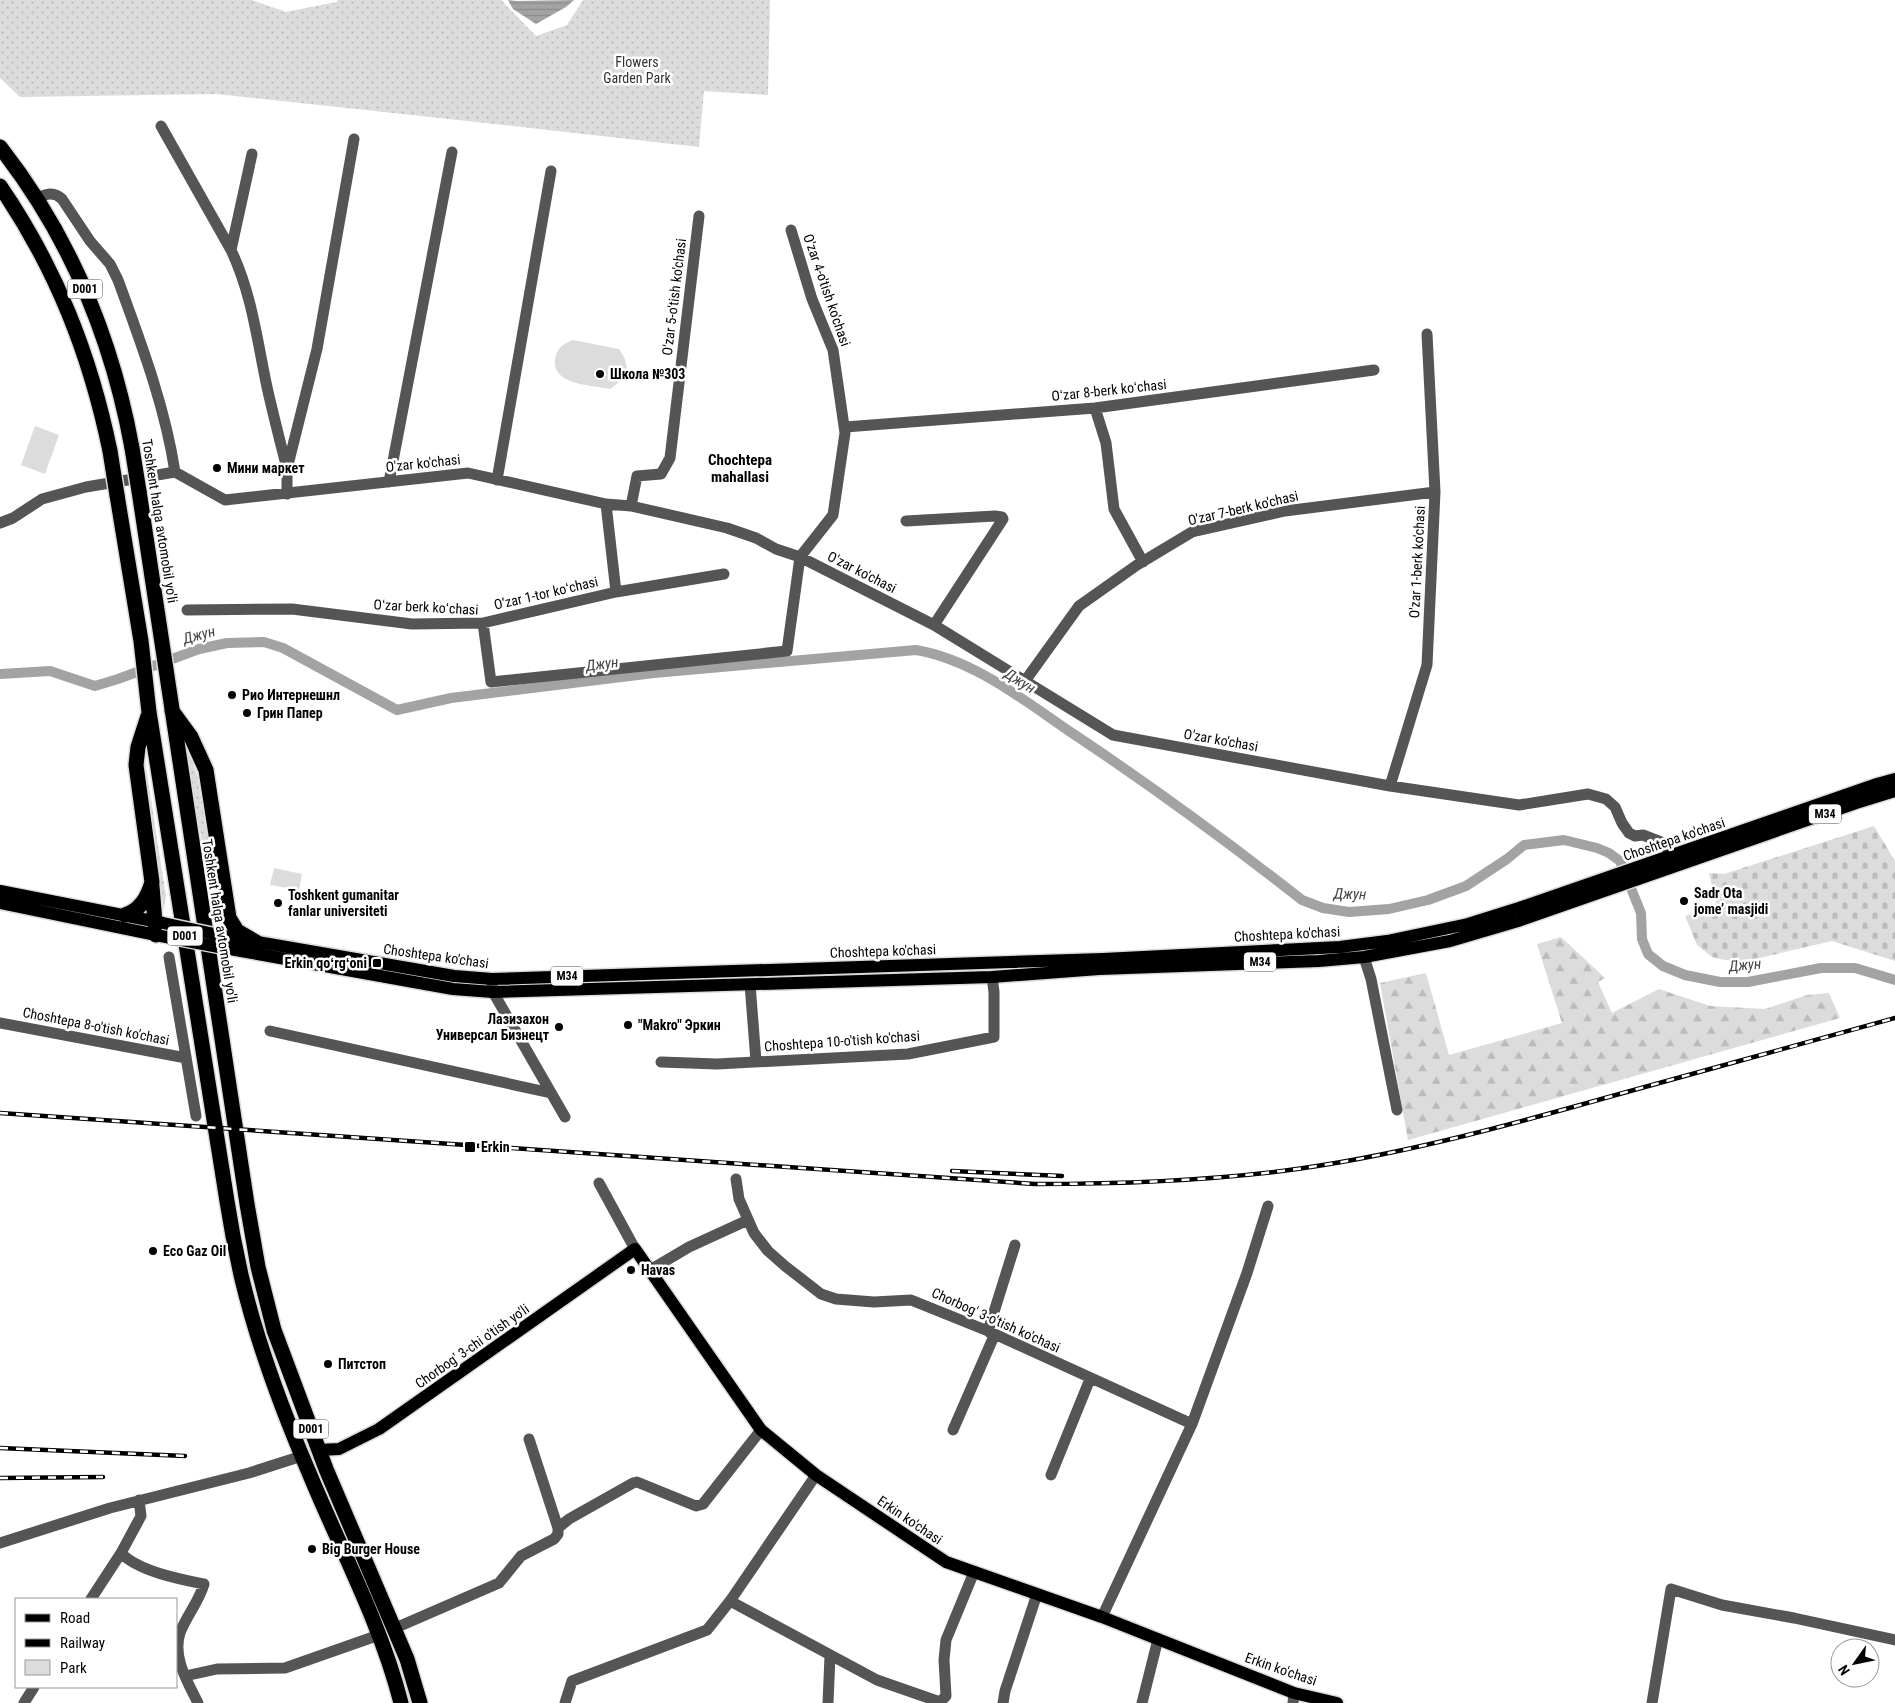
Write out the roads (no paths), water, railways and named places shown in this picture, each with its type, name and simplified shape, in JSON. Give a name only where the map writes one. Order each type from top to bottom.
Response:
[{"type":"highway","name":"Toshkent halqa avtomobil yo'li","points":[[0,147],[37,198],[57,233],[87,294],[98,322],[125,407],[258,1267],[274,1330],[319,1450],[406,1659],[420,1703]]},
{"type":"highway","name":"D001","points":[[0,186],[36,244],[58,287],[73,320],[101,405],[141,641],[149,712],[241,1277],[260,1345],[302,1456],[379,1635],[401,1703]]},
{"type":"highway","points":[[171,710],[191,737],[206,770],[229,918],[237,931],[256,942]]},
{"type":"highway","points":[[149,712],[138,747],[136,765],[159,929]]},
{"type":"highway","points":[[125,915],[141,905],[148,894],[152,882]]},
{"type":"highway","points":[[302,1456],[319,1450]]},
{"type":"main road","name":"Choshtepa ko'chasi","points":[[1658,866],[1673,855],[1895,779]]},
{"type":"main road","name":"Choshtepa ko'chasi","points":[[0,904],[159,929],[453,990],[493,992],[992,977],[1100,969],[1320,961],[1364,958],[1450,941],[1518,921],[1593,889],[1658,866],[1755,839],[1895,791]]},
{"type":"main road","name":"Choshtepa ko'chasi","points":[[224,942],[256,942],[454,976],[492,979],[1103,959],[1340,947],[1386,941],[1468,924],[1593,889]]},
{"type":"main road","name":"Choshtepa ko'chasi","points":[[0,891],[125,915],[159,929]]},
{"type":"main road","points":[[914,965],[915,979]]},
{"type":"main road","name":"Chorbog' 3-chi o'tish yo'li","points":[[319,1450],[339,1449],[379,1430],[635,1249]]},
{"type":"main road","name":"Erkin ko'chasi","points":[[635,1249],[761,1430],[816,1475],[946,1562],[1102,1617],[1158,1639],[1293,1698],[1337,1703]]},
{"type":"street","points":[[161,126],[231,250],[248,293],[267,387],[287,469],[287,494]]},
{"type":"street","points":[[287,469],[317,349],[354,139]]},
{"type":"street","points":[[389,482],[452,152]]},
{"type":"street","points":[[231,250],[252,154]]},
{"type":"street","points":[[497,480],[551,172]]},
{"type":"street","points":[[0,523],[13,518],[42,499],[86,487],[175,472],[172,449],[153,380],[118,280],[110,264],[90,241],[58,195],[46,194],[37,198]]},
{"type":"street","name":"O'zar 5-o'tish ko'chasi","points":[[631,506],[637,476],[661,474],[670,458],[699,216]]},
{"type":"street","name":"O'zar 4-o'tish ko'chasi","points":[[791,230],[812,299],[833,350],[845,427],[833,515],[800,557]]},
{"type":"street","name":"O'zar 1-berk ko'chasi","points":[[1390,786],[1428,665],[1435,492],[1427,334]]},
{"type":"street","name":"Oʻzar 8-berk koʻchasi","points":[[845,427],[1095,408],[1374,370]]},
{"type":"street","points":[[1095,408],[1106,443],[1114,509],[1143,562]]},
{"type":"street","name":"O'zar ko'chasi","points":[[175,472],[224,500],[468,473],[606,504],[631,506],[727,528],[800,557],[934,625],[1113,735],[1390,786],[1518,805],[1588,794],[1606,799],[1615,807],[1629,833],[1635,836],[1643,835],[1661,842],[1673,855]]},
{"type":"street","name":"O'zar 7-berk ko'chasi","points":[[1025,681],[1079,606],[1143,562],[1192,532],[1285,511],[1435,492]]},
{"type":"street","name":"O‘zar 1-tor koʻchasi","points":[[606,504],[616,592]]},
{"type":"street","points":[[906,521],[995,516],[1002,517],[1003,519],[934,625]]},
{"type":"street","name":"Oʻzar berk koʻchasi","points":[[187,610],[292,609],[412,624],[483,623],[491,682],[787,651],[800,557]]},
{"type":"street","name":"O‘zar 1-tor koʻchasi","points":[[483,623],[616,592],[724,574]]},
{"type":"street","points":[[169,957],[196,1116]]},
{"type":"street","points":[[1364,958],[1371,979],[1396,1110]]},
{"type":"street","name":"Choshtepa 10-o'tish ko'chasi","points":[[661,1062],[717,1064],[908,1054],[994,1037],[992,977]]},
{"type":"street","points":[[492,979],[493,992],[565,1117]]},
{"type":"street","points":[[750,984],[756,1062]]},
{"type":"street","name":"Choshtepa 8-o'tish ko'chasi","points":[[0,1022],[186,1058]]},
{"type":"street","points":[[270,1031],[552,1093]]},
{"type":"street","name":"Chorbog' 3-o'tish ko'chasi","points":[[736,1179],[739,1199],[754,1234],[768,1251],[821,1294],[836,1299],[874,1302],[911,1300],[988,1331],[1192,1424]]},
{"type":"street","name":"Erkin ko'chasi","points":[[599,1183],[635,1249]]},
{"type":"street","points":[[1102,1617],[1192,1424],[1247,1273],[1268,1206]]},
{"type":"street","points":[[650,1270],[689,1247],[748,1220]]},
{"type":"street","points":[[953,1430],[994,1336],[988,1331],[1015,1245]]},
{"type":"street","points":[[1051,1475],[1090,1379]]},
{"type":"street","points":[[558,1528],[569,1519],[637,1482],[700,1506],[704,1504],[761,1430]]},
{"type":"street","points":[[394,1629],[499,1583],[521,1556],[554,1539],[558,1534],[558,1528],[529,1439]]},
{"type":"street","points":[[0,1543],[139,1500],[249,1473],[302,1456]]},
{"type":"street","points":[[565,1703],[572,1681],[707,1630],[730,1602],[816,1475]]},
{"type":"street","points":[[92,1598],[121,1553],[141,1516],[139,1500]]},
{"type":"street","points":[[121,1553],[137,1565],[184,1580],[204,1584],[202,1592],[180,1634],[178,1652],[185,1676],[198,1703]]},
{"type":"street","points":[[730,1602],[878,1680],[936,1702],[942,1701],[946,1696],[944,1660],[946,1640],[974,1572]]},
{"type":"street","points":[[1652,1703],[1671,1590],[1722,1605],[1794,1618],[1895,1640]]},
{"type":"street","points":[[1003,1703],[1005,1691],[1037,1594]]},
{"type":"street","points":[[185,1676],[216,1669],[285,1668],[379,1635]]},
{"type":"street","points":[[1142,1703],[1158,1639]]},
{"type":"street","points":[[828,1703],[830,1656]]},
{"type":"street","points":[[24,1703],[33,1688]]},
{"type":"waterway","name":"Джун","points":[[0,674],[50,671],[95,686],[199,649],[227,643],[264,642],[283,648],[397,710],[451,698],[654,673],[916,650],[938,655],[959,663],[999,684],[1162,795],[1302,900],[1323,908],[1349,912],[1389,909],[1428,900],[1466,886],[1507,859],[1524,845],[1564,840],[1597,848],[1609,853],[1620,861],[1641,913],[1642,939],[1648,954],[1663,966],[1685,975],[1720,982],[1748,982],[1821,968],[1855,968],[1895,980]]},
{"type":"railway","points":[[0,1113],[1035,1184],[1159,1181],[1282,1171],[1405,1150],[1525,1120],[1895,1018]]},
{"type":"railway","points":[[952,1171],[1062,1176]]},
{"type":"railway","points":[[0,1448],[185,1456]]},
{"type":"railway","points":[[0,1478],[103,1477]]},
{"type":"place","name":"Школа №303","points":[[600,374]]},
{"type":"place","name":"Мини маркет","points":[[217,468]]},
{"type":"place","name":"Рио Интернешнл","points":[[232,695]]},
{"type":"place","name":"Грин Папер","points":[[247,713]]},
{"type":"place","name":"Sadr Ota jome’ masjidi","points":[[1684,901]]},
{"type":"place","name":"Toshkent gumanitar fanlar universiteti","points":[[278,903]]},
{"type":"place","name":"Erkin qoʻrgʻoni","points":[[377,963]]},
{"type":"place","name":"\"Makro\" Эркин","points":[[628,1025]]},
{"type":"place","name":"Лазизахон Универсал Бизнецт","points":[[559,1027]]},
{"type":"place","name":"Erkin","points":[[470,1147]]},
{"type":"place","name":"Eco Gaz Oil","points":[[153,1251]]},
{"type":"place","name":"Havas","points":[[631,1270]]},
{"type":"place","name":"Питстоп","points":[[328,1364]]},
{"type":"place","name":"Big Burger House","points":[[312,1549]]},
{"type":"district","name":"Chochtepa mahallasi","points":[[740,468]]},
{"type":"park label","name":"Flowers Garden Park","points":[[637,70]]}]
